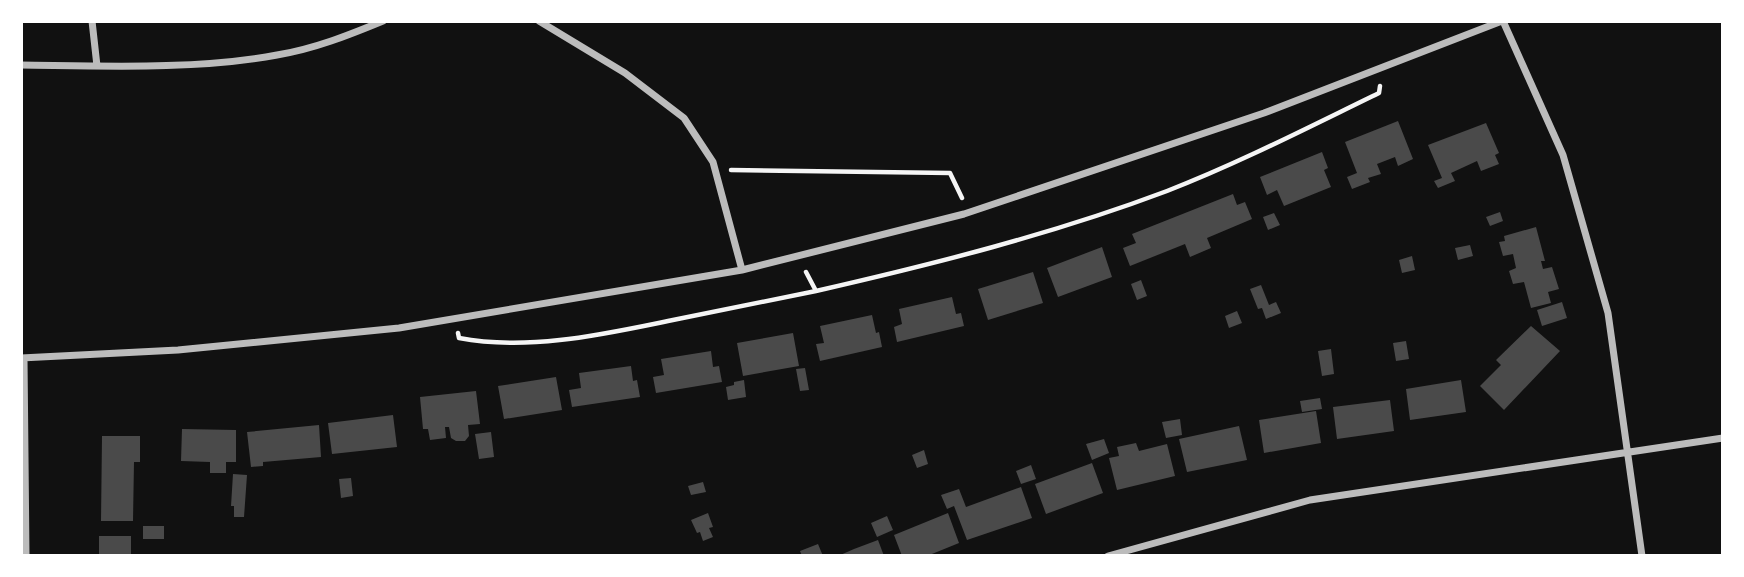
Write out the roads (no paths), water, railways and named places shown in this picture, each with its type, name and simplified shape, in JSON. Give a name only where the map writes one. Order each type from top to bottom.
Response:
[{"type":"street","points":[[92,21],[97,66]]},
{"type":"street","points":[[21,65],[97,66],[225,62],[278,55],[330,42],[383,21]]},
{"type":"street","points":[[539,21],[625,74],[684,118],[713,162],[742,270]]},
{"type":"street","points":[[26,556],[22,358],[178,350],[399,328],[742,270],[970,212],[1264,113],[1502,21],[1563,155],[1608,313],[1642,556]]},
{"type":"street","points":[[1108,556],[1310,500],[1723,438]]}]
